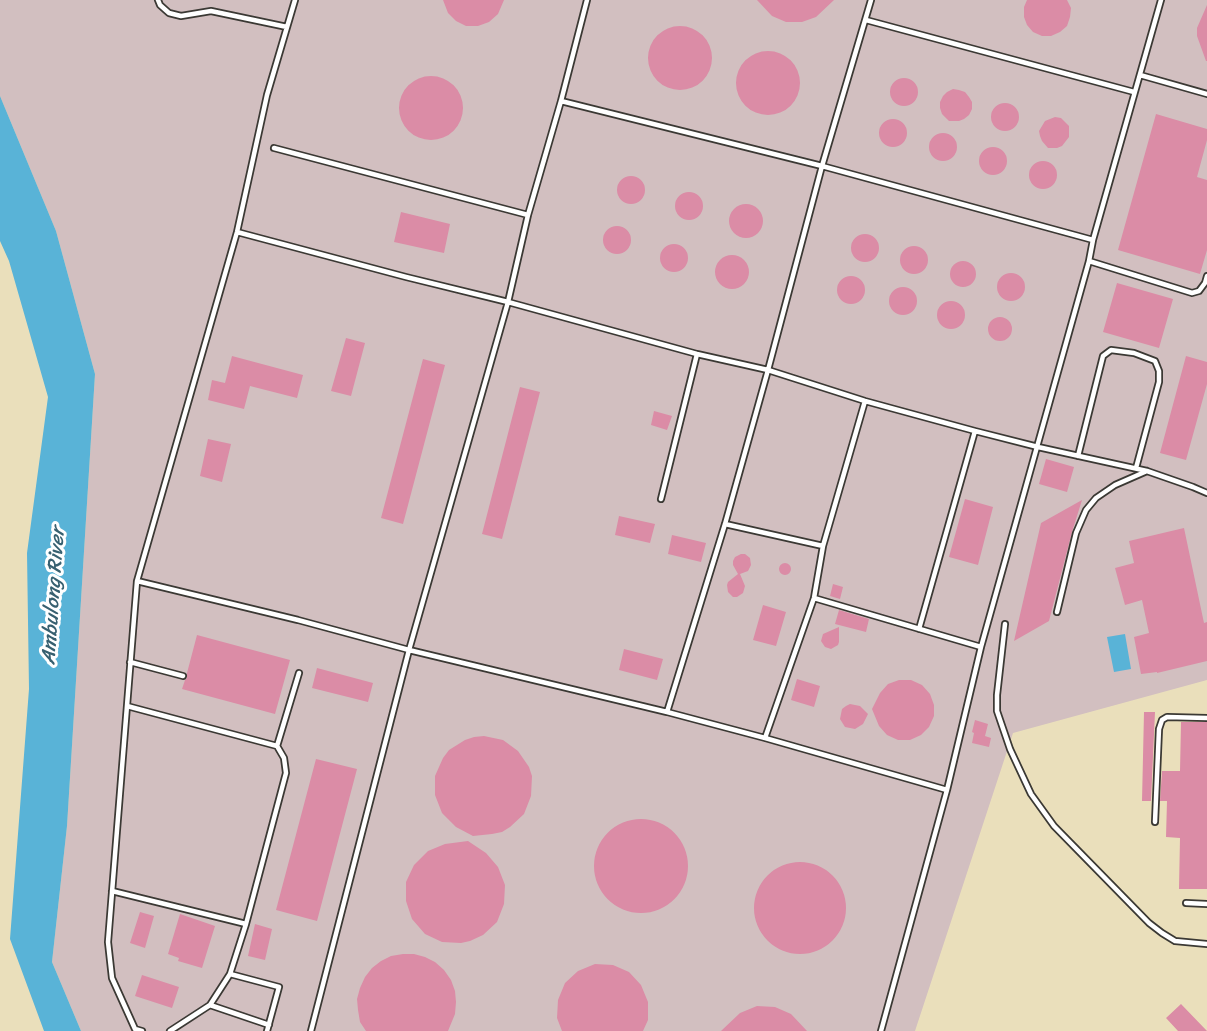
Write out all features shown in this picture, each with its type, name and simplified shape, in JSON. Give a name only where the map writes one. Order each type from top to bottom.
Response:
[{"type":"lane","points":[[158,0],[169,13],[181,16],[211,11],[288,27]]},
{"type":"lane","points":[[142,1031],[135,1029],[111,978],[108,942],[137,581],[237,232],[267,95],[295,0]]},
{"type":"lane","points":[[311,1031],[409,651],[508,302],[528,215],[561,101],[586,0]]},
{"type":"lane","points":[[667,712],[725,524],[822,166],[871,0]]},
{"type":"lane","points":[[881,1031],[947,790],[981,647],[1161,0]]},
{"type":"lane","points":[[866,20],[1134,92]]},
{"type":"lane","points":[[1140,75],[1207,94]]},
{"type":"lane","points":[[561,101],[822,166],[1093,240]]},
{"type":"lane","points":[[274,148],[528,215]]},
{"type":"lane","points":[[237,232],[508,302],[697,354],[768,370],[865,401],[975,431],[1136,468],[1207,494]]},
{"type":"lane","points":[[1089,261],[1192,293],[1200,291],[1207,276]]},
{"type":"lane","points":[[1078,456],[1103,356],[1111,350],[1134,353],[1155,361],[1159,371],[1159,382],[1136,468]]},
{"type":"lane","points":[[661,499],[697,354]]},
{"type":"lane","points":[[765,738],[814,598],[823,546],[865,401]]},
{"type":"lane","points":[[919,629],[975,431]]},
{"type":"lane","points":[[1057,612],[1076,533],[1086,510],[1096,498],[1115,485],[1147,471]]},
{"type":"lane","points":[[725,524],[823,546]]},
{"type":"lane","points":[[137,581],[298,620],[409,651],[667,712],[947,790]]},
{"type":"lane","points":[[814,598],[981,647]]},
{"type":"lane","points":[[1005,624],[997,695],[998,711],[1010,749],[1031,794],[1054,826],[1149,923],[1175,940],[1207,944]]},
{"type":"lane","points":[[130,662],[183,676]]},
{"type":"lane","points":[[277,746],[298,673]]},
{"type":"lane","points":[[127,706],[277,746],[284,758],[286,772],[246,924],[230,974],[210,1005],[170,1031]]},
{"type":"lane","points":[[1155,822],[1159,729],[1162,720],[1167,717],[1207,718]]},
{"type":"lane","points":[[112,891],[246,924]]},
{"type":"lane","points":[[1186,903],[1207,903]]},
{"type":"lane","points":[[230,974],[279,987],[267,1031]]},
{"type":"lane","points":[[210,1005],[269,1025]]},
{"type":"shaded area","points":[[0,0],[1207,0],[1207,680],[1013,733],[915,1031],[81,1031],[52,962],[67,826],[95,374],[56,231],[0,96]]},
{"type":"water","name":"Ambulong River","points":[[0,96],[56,231],[95,374],[67,826],[52,962],[81,1031],[44,1031],[10,939],[29,689],[27,553],[48,397],[9,261],[0,241]]},
{"type":"water","points":[[1125,634],[1131,669],[1114,672],[1107,637]]},
{"type":"building","points":[[443,0],[504,0],[498,14],[489,22],[478,26],[466,26],[456,21],[448,13]]},
{"type":"building","points":[[757,0],[834,0],[816,17],[802,22],[786,22],[772,16]]},
{"type":"building","points":[[1027,0],[1067,0],[1071,8],[1067,26],[1051,36],[1042,36],[1033,32],[1024,17]]},
{"type":"building","points":[[1207,5],[1206,61],[1197,36],[1197,28]]},
{"type":"building","points":[[680,26],[703,35],[712,58],[703,81],[680,90],[657,81],[648,58],[657,35]]},
{"type":"building","points":[[768,51],[786,57],[794,65],[800,83],[794,101],[786,109],[768,115],[750,109],[742,101],[736,83],[742,65],[750,57]]},
{"type":"building","points":[[431,76],[449,82],[457,90],[463,108],[457,126],[449,134],[431,140],[413,134],[405,126],[399,108],[405,90],[413,82]]},
{"type":"building","points":[[904,78],[914,82],[918,92],[914,102],[904,106],[894,102],[890,92],[894,82]]},
{"type":"building","points":[[953,89],[965,92],[972,102],[969,115],[959,121],[949,121],[940,108],[943,96]]},
{"type":"building","points":[[1005,103],[1015,107],[1019,117],[1015,127],[1005,131],[995,127],[991,117],[995,107]]},
{"type":"building","points":[[1156,114],[1207,129],[1207,140],[1197,177],[1207,180],[1207,250],[1200,274],[1118,250]]},
{"type":"building","points":[[1055,117],[1061,118],[1069,126],[1069,137],[1062,146],[1048,148],[1042,141],[1039,131],[1045,121]]},
{"type":"building","points":[[893,119],[903,123],[907,133],[903,143],[893,147],[883,143],[879,133],[883,123]]},
{"type":"building","points":[[943,133],[953,137],[957,147],[953,157],[943,161],[933,157],[929,147],[933,137]]},
{"type":"building","points":[[993,147],[1003,151],[1007,161],[1003,171],[993,175],[983,171],[979,161],[983,151]]},
{"type":"building","points":[[1043,161],[1053,165],[1057,175],[1053,185],[1043,189],[1033,185],[1029,175],[1033,165]]},
{"type":"building","points":[[631,176],[641,180],[645,190],[641,200],[631,204],[621,200],[617,190],[621,180]]},
{"type":"building","points":[[689,192],[699,196],[703,206],[699,216],[689,220],[679,216],[675,206],[679,196]]},
{"type":"building","points":[[746,204],[758,209],[763,221],[758,233],[746,238],[734,233],[729,221],[734,209]]},
{"type":"building","points":[[401,212],[450,224],[444,253],[394,242]]},
{"type":"building","points":[[617,226],[627,230],[631,240],[627,250],[617,254],[607,250],[603,240],[607,230]]},
{"type":"building","points":[[865,234],[875,238],[879,248],[875,258],[865,262],[855,258],[851,248],[855,238]]},
{"type":"building","points":[[674,244],[684,248],[688,258],[684,268],[674,272],[664,268],[660,258],[664,248]]},
{"type":"building","points":[[914,246],[924,250],[928,260],[924,270],[914,274],[904,270],[900,260],[904,250]]},
{"type":"building","points":[[732,255],[744,260],[749,272],[744,284],[732,289],[720,284],[715,272],[720,260]]},
{"type":"building","points":[[963,261],[972,265],[976,274],[972,283],[963,287],[954,283],[950,274],[954,265]]},
{"type":"building","points":[[1011,273],[1021,277],[1025,287],[1021,297],[1011,301],[1001,297],[997,287],[1001,277]]},
{"type":"building","points":[[851,276],[861,280],[865,290],[861,300],[851,304],[841,300],[837,290],[841,280]]},
{"type":"building","points":[[1117,283],[1173,299],[1159,348],[1103,332]]},
{"type":"building","points":[[903,287],[913,291],[917,301],[913,311],[903,315],[893,311],[889,301],[893,291]]},
{"type":"building","points":[[951,301],[961,305],[965,315],[961,325],[951,329],[941,325],[937,315],[941,305]]},
{"type":"building","points":[[1000,317],[1008,321],[1012,329],[1008,337],[1000,341],[992,337],[988,329],[992,321]]},
{"type":"building","points":[[346,338],[365,343],[351,396],[331,391]]},
{"type":"building","points":[[232,356],[303,375],[297,398],[250,386],[244,409],[208,400],[212,380],[225,383]]},
{"type":"building","points":[[1186,356],[1207,362],[1207,384],[1186,460],[1160,453]]},
{"type":"building","points":[[423,359],[445,365],[403,524],[381,518]]},
{"type":"building","points":[[520,387],[540,392],[502,539],[482,534]]},
{"type":"building","points":[[654,411],[672,416],[667,430],[651,425]]},
{"type":"building","points":[[208,439],[231,444],[222,482],[200,476]]},
{"type":"building","points":[[1046,459],[1074,467],[1067,492],[1039,484]]},
{"type":"building","points":[[965,499],[993,507],[978,565],[949,557]]},
{"type":"building","points":[[1082,500],[1049,621],[1014,641],[1041,523]]},
{"type":"building","points":[[619,516],[655,524],[650,543],[615,535]]},
{"type":"building","points":[[1184,528],[1204,623],[1207,622],[1207,661],[1157,673],[1141,674],[1134,637],[1149,633],[1142,600],[1125,605],[1115,568],[1134,563],[1129,541]]},
{"type":"building","points":[[672,535],[706,543],[701,562],[668,554]]},
{"type":"building","points":[[741,554],[750,558],[751,565],[748,571],[740,574],[745,586],[743,593],[733,597],[728,592],[727,585],[738,574],[733,561]]},
{"type":"building","points":[[785,563],[791,569],[785,575],[779,569]]},
{"type":"building","points":[[833,584],[843,587],[840,599],[830,596]]},
{"type":"building","points":[[763,605],[786,612],[776,646],[753,640]]},
{"type":"building","points":[[839,610],[869,619],[866,632],[835,624]]},
{"type":"building","points":[[839,627],[838,645],[831,649],[825,647],[821,641],[823,634]]},
{"type":"building","points":[[197,635],[290,660],[275,714],[182,689],[187,678]]},
{"type":"building","points":[[624,649],[663,659],[657,680],[619,670]]},
{"type":"building","points":[[317,668],[373,683],[368,702],[312,688]]},
{"type":"building","points":[[797,679],[820,686],[814,707],[791,700]]},
{"type":"building","points":[[899,680],[911,680],[922,685],[930,694],[934,705],[934,716],[929,727],[921,735],[910,740],[898,740],[887,735],[879,726],[872,709],[880,693],[888,684]]},
{"type":"building","points":[[850,704],[860,706],[868,714],[863,724],[855,729],[845,727],[840,719],[842,709]]},
{"type":"building","points":[[1144,712],[1155,712],[1151,801],[1142,801]]},
{"type":"building","points":[[975,720],[988,724],[985,736],[991,738],[989,747],[972,743]]},
{"type":"building","points":[[1181,722],[1207,722],[1207,889],[1179,889],[1180,838],[1166,837],[1167,801],[1160,801],[1162,771],[1180,771]]},
{"type":"building","points":[[484,736],[503,740],[518,751],[532,776],[531,796],[524,814],[510,827],[502,832],[473,836],[456,827],[442,813],[435,795],[435,776],[449,750],[465,740]]},
{"type":"building","points":[[316,759],[357,769],[317,921],[276,910]]},
{"type":"building","points":[[641,819],[659,822],[674,833],[685,848],[688,866],[685,884],[674,899],[659,910],[641,913],[623,910],[608,899],[597,884],[594,866],[597,848],[608,833],[623,822]]},
{"type":"building","points":[[468,841],[486,853],[498,867],[505,885],[504,904],[497,922],[483,935],[461,943],[442,942],[425,934],[412,919],[406,901],[406,882],[414,865],[428,851],[445,844]]},
{"type":"building","points":[[800,862],[817,866],[832,876],[842,891],[846,908],[842,925],[832,940],[817,950],[800,954],[783,950],[768,940],[758,925],[754,908],[758,891],[768,876],[783,866]]},
{"type":"building","points":[[140,912],[154,916],[145,948],[130,943]]},
{"type":"building","points":[[180,914],[215,926],[202,968],[178,961],[179,958],[168,954]]},
{"type":"building","points":[[255,924],[272,929],[265,960],[248,956]]},
{"type":"building","points":[[403,954],[414,954],[435,962],[451,980],[456,1002],[455,1014],[448,1031],[366,1031],[360,1022],[357,999],[365,977],[381,961]]},
{"type":"building","points":[[595,964],[613,965],[629,972],[641,985],[648,1002],[648,1020],[643,1031],[562,1031],[557,1018],[558,1000],[565,983],[578,971]]},
{"type":"building","points":[[142,975],[179,987],[172,1008],[135,996]]},
{"type":"building","points":[[1181,1004],[1207,1031],[1178,1031],[1166,1018]]},
{"type":"building","points":[[757,1006],[775,1007],[791,1014],[807,1031],[721,1031],[740,1013]]}]
